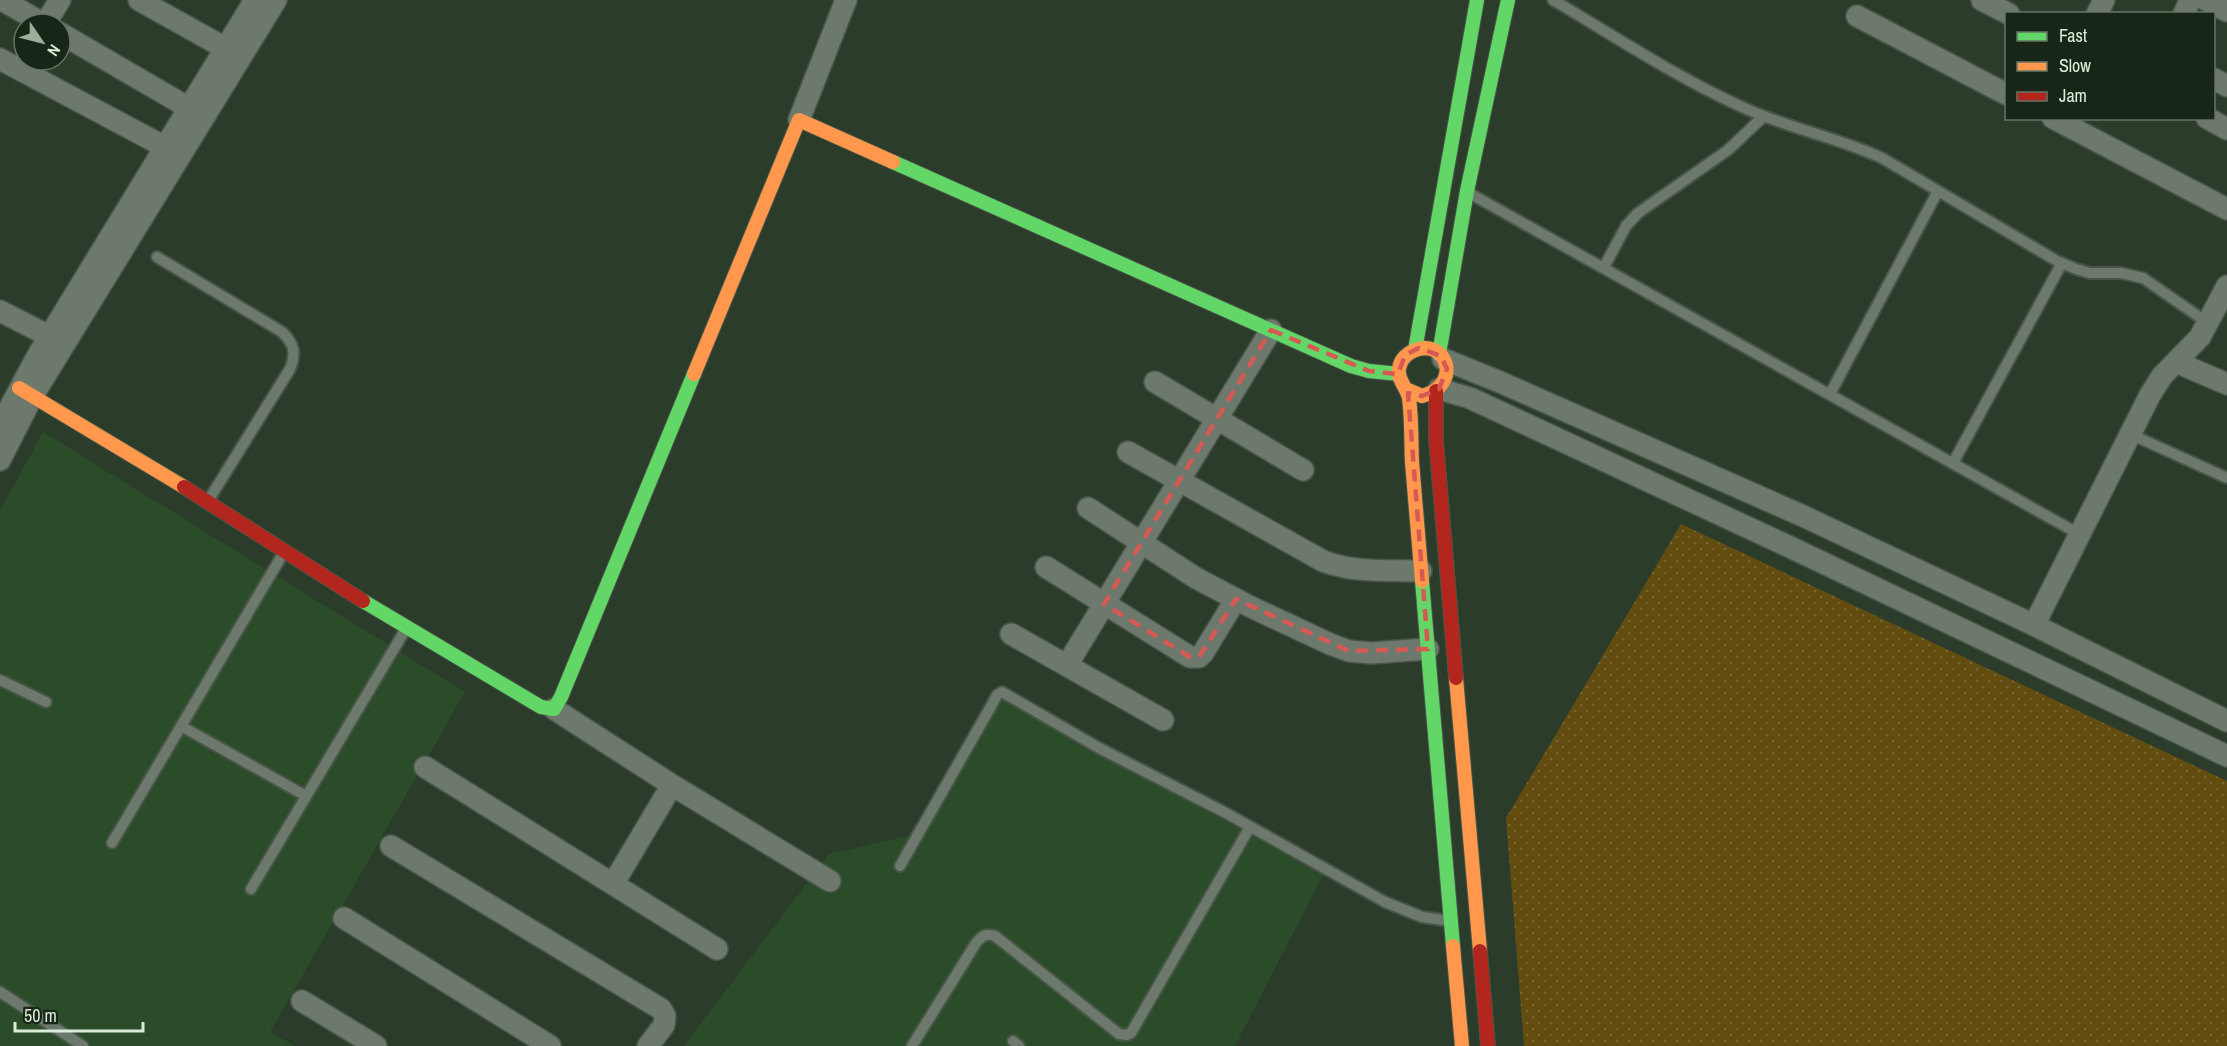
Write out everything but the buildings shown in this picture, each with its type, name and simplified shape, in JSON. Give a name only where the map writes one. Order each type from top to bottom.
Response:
[{"type":"main road","points":[[1415,350],[1477,0]]},
{"type":"main road","points":[[1441,356],[1427,348],[1415,350],[1405,356],[1401,362],[1399,374],[1408,390],[1422,396],[1438,390],[1446,379],[1447,369],[1441,356],[1467,191],[1508,0]]},
{"type":"main road","points":[[26,393],[207,501],[324,578],[541,707],[554,709],[561,697],[799,120],[1351,366],[1369,371],[1399,374]]},
{"type":"main road","points":[[1408,390],[1421,571],[1462,1046]]},
{"type":"main road","points":[[1438,390],[1436,440],[1488,1046]]},
{"type":"street","points":[[2,0],[23,12]]},
{"type":"street","points":[[139,0],[225,48]]},
{"type":"street","points":[[0,460],[50,336],[255,0]]},
{"type":"street","points":[[0,426],[26,393],[276,0]]},
{"type":"street","points":[[799,120],[846,0]]},
{"type":"street","points":[[1982,0],[2005,12]]},
{"type":"street","points":[[2206,0],[2227,11]]},
{"type":"street","points":[[1857,16],[2005,93]]},
{"type":"street","points":[[72,40],[189,108]]},
{"type":"street","points":[[32,72],[165,147]]},
{"type":"street","points":[[2058,120],[2227,209]]},
{"type":"street","points":[[2211,120],[2227,129]]},
{"type":"street","points":[[2034,625],[2156,385],[2200,337],[2227,286]]},
{"type":"street","points":[[0,311],[50,336]]},
{"type":"street","points":[[1067,666],[1271,330]]},
{"type":"street","points":[[1441,356],[1803,516],[2034,625],[2141,681],[2227,721]]},
{"type":"street","points":[[2176,362],[2227,384]]},
{"type":"street","points":[[1155,382],[1303,470]]},
{"type":"street","points":[[1438,390],[1470,398],[2226,751]]},
{"type":"street","points":[[1128,452],[1323,561],[1356,570],[1421,571]]},
{"type":"street","points":[[1088,508],[1197,578],[1330,644],[1349,651],[1371,653],[1428,649]]},
{"type":"street","points":[[1046,567],[1190,657],[1203,653],[1236,599]]},
{"type":"street","points":[[1011,634],[1164,720]]},
{"type":"street","points":[[554,709],[672,785],[830,881]]},
{"type":"street","points":[[425,766],[717,949]]},
{"type":"street","points":[[613,884],[672,785]]},
{"type":"street","points":[[391,846],[661,1009],[665,1016],[664,1024],[648,1046]]},
{"type":"street","points":[[344,918],[550,1046]]},
{"type":"street","points":[[302,1001],[376,1046]]},
{"type":"lane","points":[[1553,0],[1718,96],[1764,116],[1856,146],[1882,158],[2076,269],[2090,273],[2121,273],[2143,278],[2208,323]]},
{"type":"lane","points":[[1604,267],[1626,226],[1638,213],[1728,150],[1764,116]]},
{"type":"lane","points":[[1467,191],[2079,534]]},
{"type":"lane","points":[[1830,394],[1938,191]]},
{"type":"lane","points":[[157,257],[282,332],[289,338],[294,348],[294,359],[290,369],[207,501]]},
{"type":"lane","points":[[1953,463],[2062,263]]},
{"type":"lane","points":[[2130,434],[2227,478]]},
{"type":"lane","points":[[112,843],[284,552]]},
{"type":"lane","points":[[250,889],[407,627]]},
{"type":"lane","points":[[0,680],[46,702]]},
{"type":"lane","points":[[900,866],[990,708],[1002,692],[1099,748],[1404,911],[1422,917],[1452,921]]},
{"type":"lane","points":[[181,726],[306,796]]},
{"type":"lane","points":[[912,1046],[976,943],[982,936],[989,934],[995,936],[1119,1034],[1131,1033],[1250,827]]},
{"type":"lane","points":[[0,992],[83,1046]]},
{"type":"highlighted area","points":[[1271,330],[1369,371],[1398,374],[1405,355],[1419,348],[1441,356],[1447,369],[1439,389],[1422,396],[1408,393],[1428,649],[1349,651],[1236,599],[1199,657],[1190,657],[1104,604]]},
{"type":"shaded area","points":[[43,432],[465,692],[270,1032],[295,1046],[0,1046],[0,511]]},
{"type":"shaded area","points":[[1681,524],[2227,781],[2227,1046],[1524,1046],[1506,818]]},
{"type":"shaded area","points":[[996,696],[1323,875],[1235,1046],[684,1046],[829,854],[908,836]]},
{"type":"traffic: fast","points":[[1415,350],[1477,0]]},
{"type":"traffic: fast","points":[[1439,354],[1467,191],[1508,0]]},
{"type":"traffic: fast","points":[[893,162],[1351,366],[1369,371],[1399,374]]},
{"type":"traffic: fast","points":[[363,601],[541,707],[554,709],[561,697],[694,374]]},
{"type":"traffic: fast","points":[[1422,581],[1453,946]]},
{"type":"traffic: slow","points":[[694,374],[799,120],[893,162]]},
{"type":"traffic: slow","points":[[1408,390],[1422,396],[1435,390],[1443,382],[1446,364],[1434,350],[1425,348],[1413,351],[1403,358],[1399,369],[1399,376],[1408,394],[1410,406],[1412,462],[1422,581]]},
{"type":"traffic: slow","points":[[19,388],[184,487]]},
{"type":"traffic: slow","points":[[1456,678],[1480,951]]},
{"type":"traffic: slow","points":[[1453,946],[1462,1046]]},
{"type":"traffic: jam","points":[[1436,391],[1436,440],[1456,678]]},
{"type":"traffic: jam","points":[[184,487],[363,601]]},
{"type":"traffic: jam","points":[[1480,951],[1488,1046]]}]
